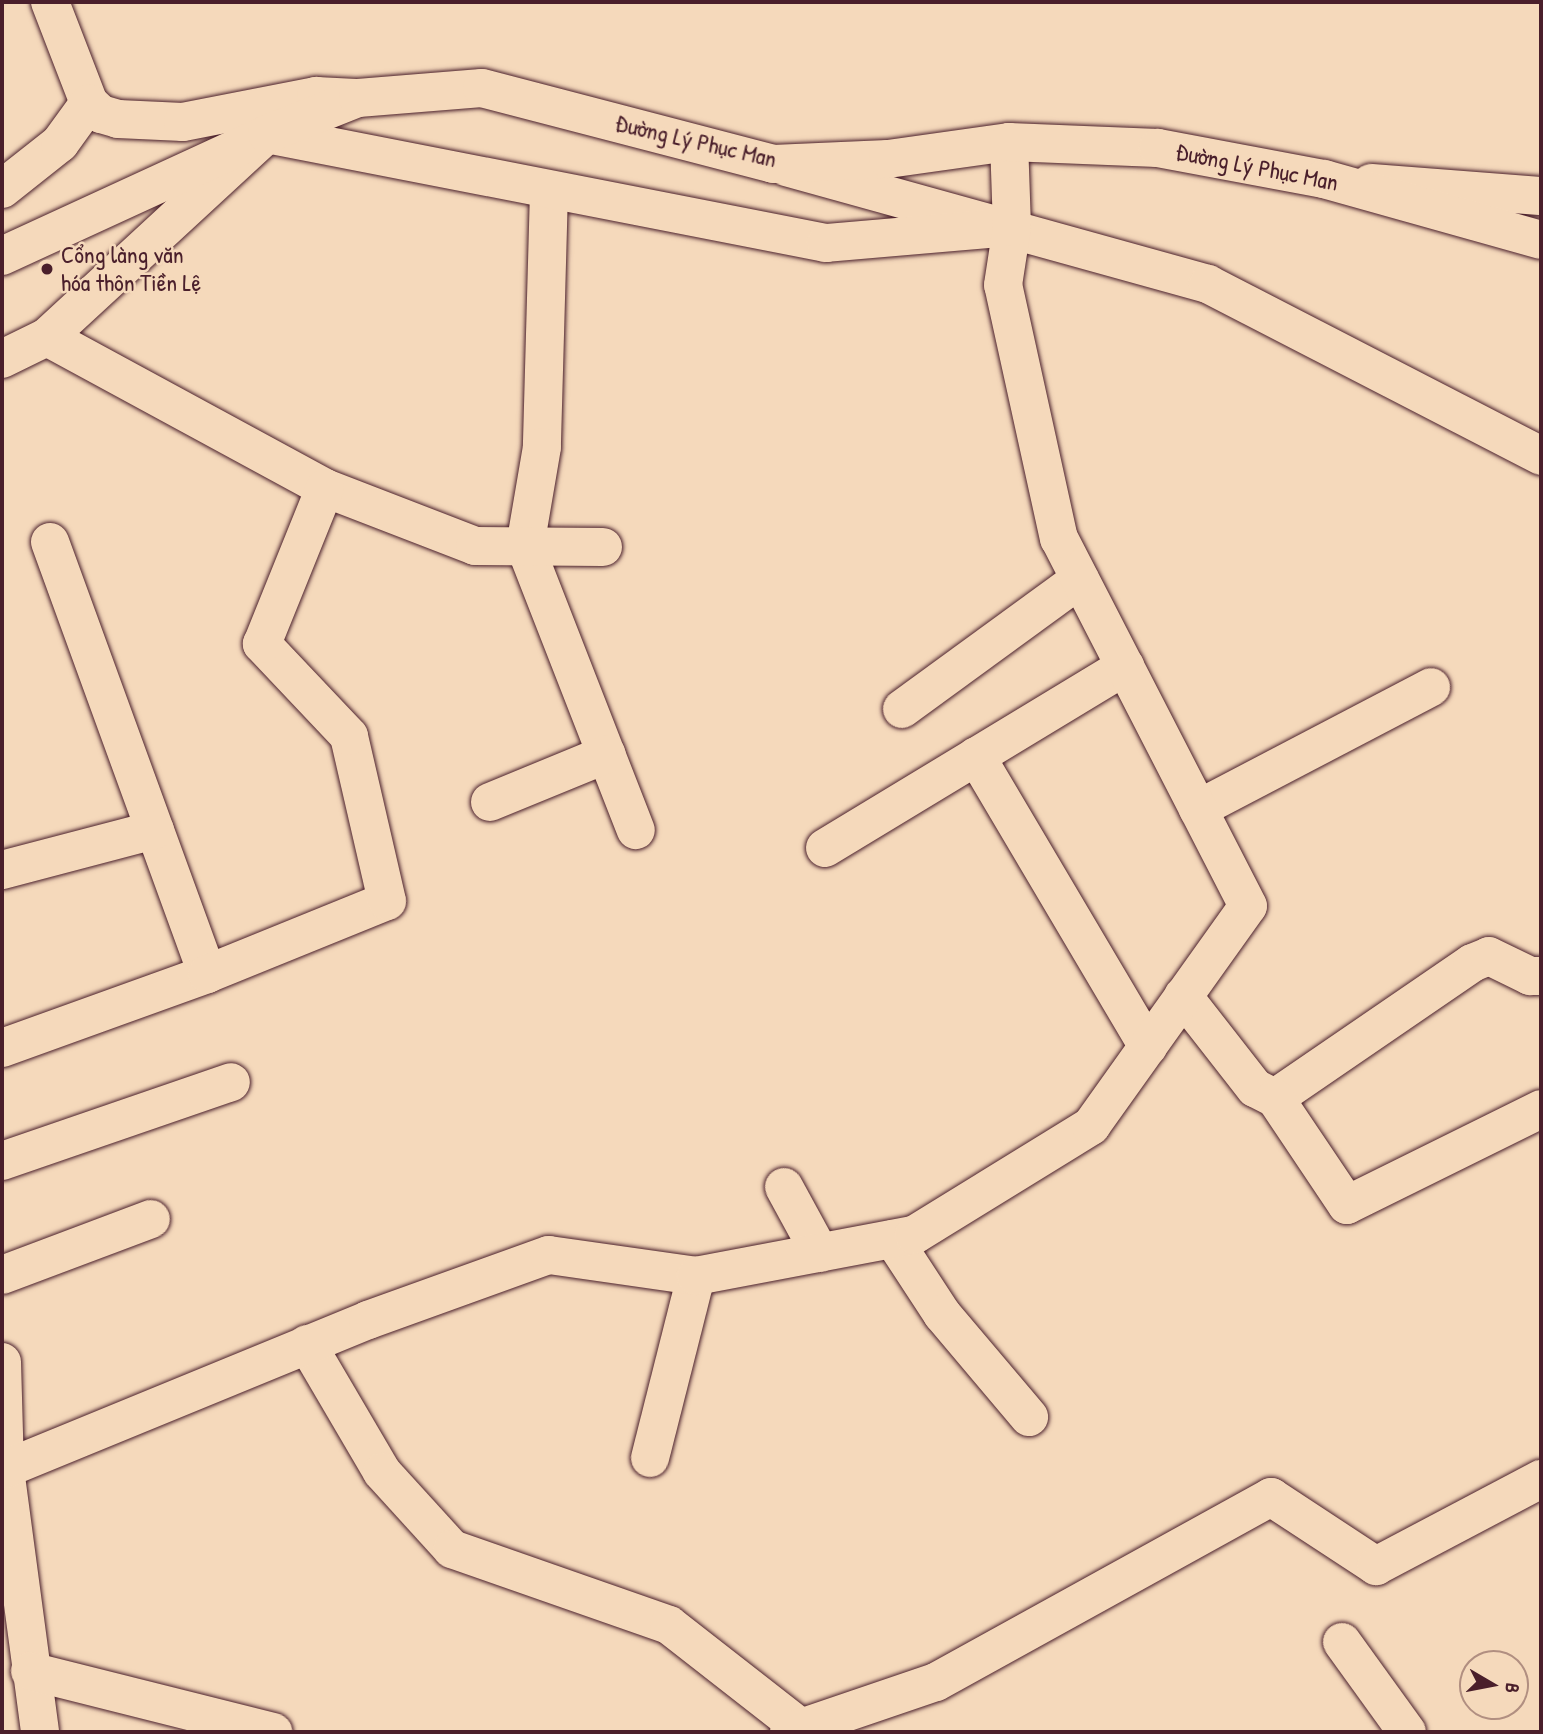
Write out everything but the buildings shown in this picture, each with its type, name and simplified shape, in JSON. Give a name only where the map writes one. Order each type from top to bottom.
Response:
[{"type":"street","points":[[50,2],[89,103],[101,114],[118,119],[183,122],[316,96],[358,99]]},
{"type":"street","name":"Đường Lý Phục Man","points":[[2,256],[267,134],[358,99],[482,88],[773,164],[888,159],[1009,142],[1158,148],[1324,179],[1541,240]]},
{"type":"street","points":[[2,189],[60,143],[89,103]]},
{"type":"street","points":[[2,359],[47,337],[267,134],[548,191],[826,243],[1013,226]]},
{"type":"street","points":[[5,1469],[307,1344],[550,1255],[696,1276],[914,1235],[1091,1126],[1248,905],[1059,539],[1003,285],[1013,226],[1009,142]]},
{"type":"street","points":[[773,164],[1013,226],[1208,284],[1541,456]]},
{"type":"street","points":[[1324,179],[1541,196]]},
{"type":"street","points":[[548,191],[542,447],[525,546],[636,830]]},
{"type":"street","points":[[47,337],[325,488],[475,546],[603,547]]},
{"type":"street","points":[[2,1048],[207,974],[387,901],[349,736],[262,644],[325,488]]},
{"type":"street","points":[[50,541],[207,974]]},
{"type":"street","points":[[902,709],[1080,579]]},
{"type":"street","points":[[824,848],[1125,666]]},
{"type":"street","points":[[1198,809],[1431,687]]},
{"type":"street","points":[[490,802],[607,754]]},
{"type":"street","points":[[976,756],[1148,1047]]},
{"type":"street","points":[[2,870],[155,830]]},
{"type":"street","points":[[1275,1098],[1472,963],[1489,956],[1530,976],[1541,976]]},
{"type":"street","points":[[1183,996],[1255,1088],[1275,1098],[1347,1205],[1541,1110]]},
{"type":"street","points":[[2,1160],[231,1082]]},
{"type":"street","points":[[784,1187],[820,1253]]},
{"type":"street","points":[[2,1275],[151,1219]]},
{"type":"street","points":[[893,1238],[942,1314],[1029,1417]]},
{"type":"street","points":[[650,1458],[696,1276]]},
{"type":"street","points":[[307,1344],[382,1472],[452,1549],[669,1625],[795,1730],[936,1682],[1271,1497],[1376,1566],[1541,1479]]},
{"type":"street","points":[[2,1362],[5,1469],[40,1732]]},
{"type":"street","points":[[1342,1642],[1407,1732]]},
{"type":"street","points":[[30,1671],[273,1732]]},
{"type":"place","name":"Cổng làng văn hóa thôn Tiền Lệ","points":[[47,269]]}]
